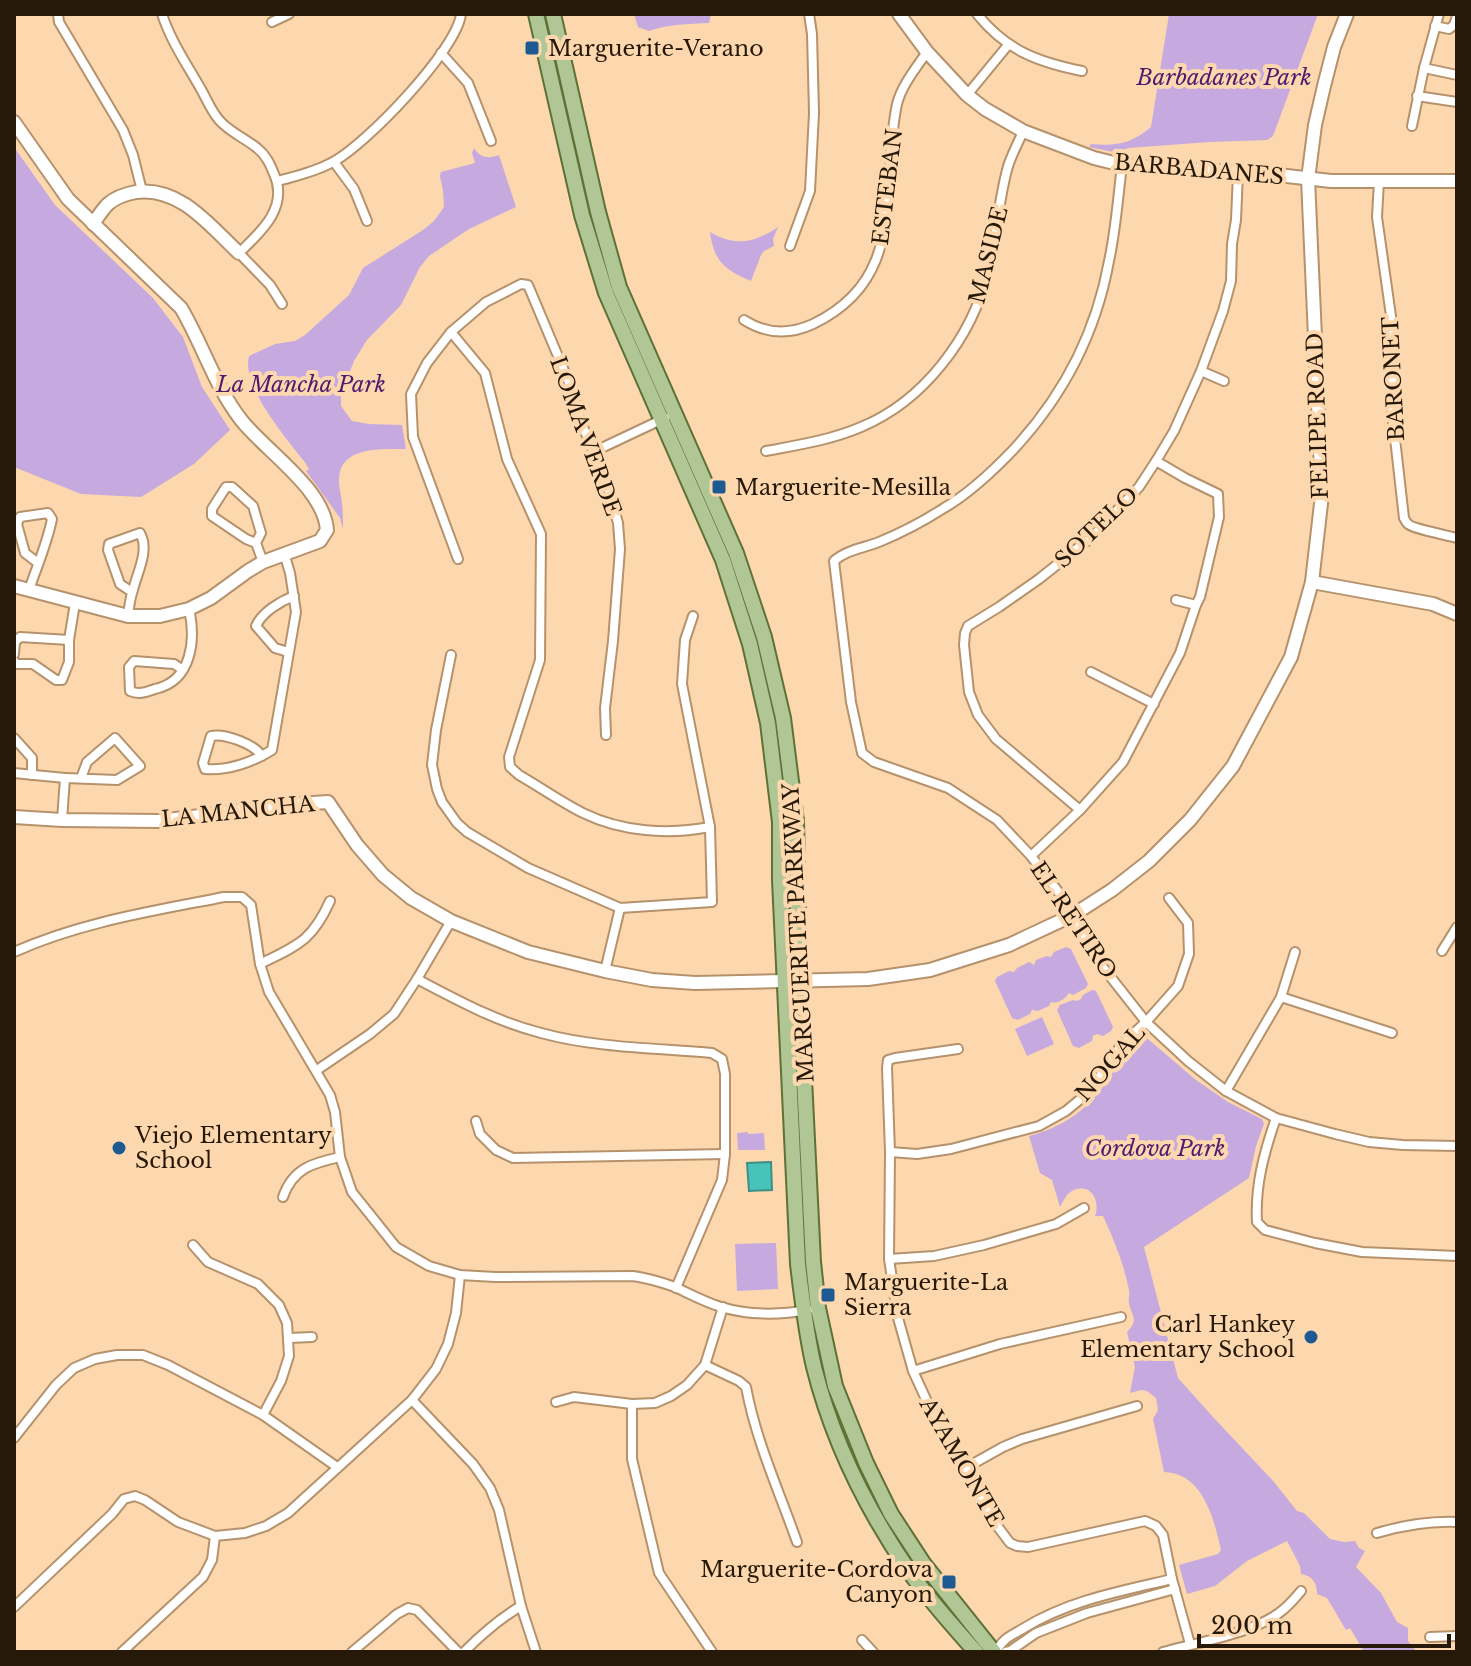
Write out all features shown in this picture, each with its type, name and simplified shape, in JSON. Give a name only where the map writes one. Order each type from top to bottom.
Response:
[{"type":"main road","name":"MARGUERITE PARKWAY","points":[[536,14],[582,215],[606,293],[668,417]]},
{"type":"main road","name":"MARGUERITE PARKWAY","points":[[553,14],[598,212],[619,287],[723,560],[753,657],[768,723],[780,822],[780,880],[793,982],[798,1264],[835,1386],[866,1463],[891,1514],[923,1563],[995,1652]]},
{"type":"main road","name":"MARGUERITE PARKWAY","points":[[811,1310],[814,1367],[830,1419],[851,1470],[910,1572],[976,1652]]},
{"type":"street","points":[[58,14],[59,22],[123,130],[142,191]]},
{"type":"street","points":[[162,14],[168,32],[219,121],[258,148],[278,181],[279,196],[275,211],[262,231],[239,253]]},
{"type":"street","points":[[272,22],[289,14]]},
{"type":"street","points":[[278,181],[334,162],[358,144],[400,103],[441,53],[454,36],[461,14]]},
{"type":"street","points":[[790,246],[810,191],[814,113],[809,14]]},
{"type":"street","name":"BARBADANES","points":[[899,14],[927,52],[967,95],[985,109],[1023,131],[1094,158],[1122,165],[1308,179],[1457,181]]},
{"type":"street","points":[[977,14],[1008,45],[1031,58],[1082,71]]},
{"type":"street","name":"FELIPE ROAD","points":[[793,982],[868,979],[939,968],[1009,945],[1073,915],[1149,861],[1190,820],[1233,766],[1291,657],[1312,582],[1322,495],[1308,179],[1324,86],[1347,14]]},
{"type":"street","points":[[1412,126],[1439,14]]},
{"type":"street","points":[[1435,26],[1449,29],[1457,16]]},
{"type":"street","points":[[967,95],[1008,45]]},
{"type":"street","name":"ESTEBAN","points":[[744,320],[771,332],[803,328],[833,314],[857,292],[873,270],[883,239],[898,101],[905,84],[927,52]]},
{"type":"street","points":[[441,53],[468,83],[491,141]]},
{"type":"street","points":[[1424,68],[1457,75]]},
{"type":"street","points":[[1417,96],[1457,102]]},
{"type":"street","points":[[14,586],[128,616],[160,616],[189,609],[211,598],[263,562],[320,541],[327,530],[325,516],[307,488],[253,434],[226,399],[181,308],[68,199],[16,127]]},
{"type":"street","name":"MASIDE","points":[[766,451],[832,438],[864,426],[894,409],[927,381],[948,356],[978,305],[988,273],[1007,169],[1023,131]]},
{"type":"street","points":[[334,162],[354,189],[367,221]]},
{"type":"street","name":"EL RETIRO","points":[[1122,165],[1112,247],[1101,298],[1082,350],[1047,409],[998,466],[957,500],[881,542],[834,561],[851,702],[862,753],[874,762],[948,788],[997,820],[1031,856],[1063,898],[1098,961],[1146,1022],[1226,1091],[1276,1118],[1369,1142],[1457,1146]]},
{"type":"street","name":"SOTELO","points":[[1080,810],[996,739],[978,715],[969,692],[965,633],[968,626],[1039,579],[1093,536],[1139,487],[1174,431],[1213,341],[1231,281],[1238,173]]},
{"type":"street","name":"BARONET","points":[[1379,181],[1377,217],[1392,323],[1392,412],[1404,518],[1413,528],[1457,538]]},
{"type":"street","points":[[93,224],[108,204],[124,194],[161,192],[188,207],[239,253],[270,285],[282,304]]},
{"type":"street","name":"LOMA VERDE","points":[[451,332],[486,302],[521,284],[528,285],[568,380],[575,407],[614,505],[619,534],[613,641],[605,708],[606,735]]},
{"type":"street","points":[[458,559],[413,437],[411,394],[427,363],[451,332],[485,373],[507,459],[541,534],[540,660],[508,763],[513,771],[585,814],[623,826],[655,831],[684,832],[710,827]]},
{"type":"street","points":[[1201,371],[1224,381]]},
{"type":"street","points":[[593,452],[668,417]]},
{"type":"street","points":[[1031,856],[1080,810],[1123,762],[1180,653],[1200,597],[1219,517],[1218,494],[1156,461]]},
{"type":"street","points":[[256,543],[212,516],[212,509],[226,487],[232,487],[253,506],[261,533],[256,543],[263,562]]},
{"type":"street","points":[[29,590],[47,542],[52,519],[48,513],[20,517],[17,524],[25,553],[38,563]]},
{"type":"street","points":[[128,616],[142,558],[143,539],[140,533],[109,544],[108,550],[120,584],[132,592]]},
{"type":"street","points":[[262,756],[256,747],[217,735],[211,736],[203,763],[205,769],[215,770],[247,763],[262,756],[272,750],[296,612],[284,553]]},
{"type":"street","points":[[1312,582],[1433,604],[1457,614]]},
{"type":"street","points":[[288,652],[275,648],[256,626],[258,620],[282,601],[294,596]]},
{"type":"street","points":[[1176,600],[1196,605]]},
{"type":"street","points":[[14,661],[16,664],[33,664],[56,680],[62,680],[69,662],[75,603]]},
{"type":"street","points":[[183,670],[174,664],[134,661],[129,667],[130,691],[137,694],[172,684],[183,670],[192,638],[189,609]]},
{"type":"street","points":[[451,655],[432,765],[437,789],[450,814],[467,832],[528,868],[620,908],[712,902],[710,827],[682,684],[685,640],[693,616]]},
{"type":"street","points":[[14,654],[15,642],[20,637],[69,640]]},
{"type":"street","points":[[1091,672],[1154,704]]},
{"type":"street","points":[[14,738],[32,758],[32,775]]},
{"type":"street","points":[[14,773],[65,778],[117,780],[140,766],[115,738],[87,762],[81,778]]},
{"type":"street","points":[[62,820],[65,778]]},
{"type":"street","name":"LA MANCHA","points":[[14,817],[159,821],[328,802],[357,845],[383,875],[411,898],[451,921],[528,952],[652,980],[793,982]]},
{"type":"street","points":[[14,952],[111,919],[224,897],[242,897],[251,905],[260,964],[269,992],[330,1095],[340,1157],[352,1192],[396,1247],[429,1266],[460,1275],[633,1276],[652,1279],[723,1307],[754,1313],[811,1310]]},
{"type":"street","name":"NOGAL","points":[[890,1152],[917,1154],[951,1149],[1039,1126],[1066,1111],[1089,1092],[1122,1044],[1178,986],[1189,954],[1188,923],[1169,898]]},
{"type":"street","points":[[260,964],[313,933],[330,901]]},
{"type":"street","points":[[605,971],[620,908]]},
{"type":"street","points":[[317,1070],[394,1014],[451,921]]},
{"type":"street","points":[[1442,951],[1457,927]]},
{"type":"street","points":[[1226,1091],[1281,997],[1295,952]]},
{"type":"street","points":[[417,979],[490,1016],[542,1034],[587,1043],[712,1053],[722,1059],[725,1074],[722,1180],[676,1288]]},
{"type":"street","points":[[1281,997],[1392,1033]]},
{"type":"street","name":"AYAMONTE","points":[[958,1049],[888,1060],[889,1259],[898,1318],[913,1371],[948,1447],[1010,1543],[1028,1547],[1145,1521],[1156,1526],[1163,1535],[1190,1644]]},
{"type":"street","points":[[1276,1118],[1259,1174],[1257,1222],[1265,1230],[1362,1252],[1457,1256]]},
{"type":"street","points":[[476,1121],[480,1134],[496,1150],[513,1158],[725,1154]]},
{"type":"street","points":[[283,1197],[287,1184],[302,1170],[317,1162],[340,1157]]},
{"type":"street","points":[[889,1259],[934,1256],[984,1245],[1056,1224],[1084,1208]]},
{"type":"street","points":[[193,1245],[208,1262],[258,1284],[279,1305],[287,1323],[289,1356],[281,1381],[263,1415]]},
{"type":"street","points":[[14,1607],[124,1499],[135,1496],[145,1500],[178,1522],[215,1536],[245,1533],[266,1526],[288,1513],[412,1400],[436,1369],[448,1344],[456,1313],[460,1275]]},
{"type":"street","points":[[556,1402],[574,1397],[632,1404],[655,1403],[671,1396],[687,1385],[705,1365],[723,1307]]},
{"type":"street","points":[[913,1371],[1000,1344],[1121,1317]]},
{"type":"street","points":[[289,1338],[312,1337]]},
{"type":"street","points":[[14,1438],[56,1385],[74,1368],[95,1359],[143,1355],[263,1415],[337,1467]]},
{"type":"street","points":[[705,1365],[746,1387],[762,1451],[797,1542]]},
{"type":"street","points":[[412,1400],[473,1464],[490,1488],[499,1510],[521,1606],[536,1652]]},
{"type":"street","points":[[632,1404],[632,1459],[659,1573],[712,1652]]},
{"type":"street","points":[[962,1470],[1022,1439],[1137,1406]]},
{"type":"street","points":[[1377,1533],[1406,1524],[1457,1522]]},
{"type":"street","points":[[122,1652],[203,1577],[212,1560],[215,1536]]},
{"type":"street","points":[[995,1652],[1002,1641],[1047,1614],[1082,1601],[1172,1579]]},
{"type":"street","points":[[1006,1652],[1036,1633],[1087,1613],[1175,1589]]},
{"type":"street","points":[[1163,1652],[1265,1622],[1282,1611],[1301,1591]]},
{"type":"street","points":[[464,1652],[484,1631],[521,1606]]},
{"type":"street","points":[[352,1652],[408,1608],[417,1610],[458,1652]]},
{"type":"street","points":[[1430,1637],[1457,1636]]},
{"type":"street","points":[[862,1640],[873,1652]]},
{"type":"green space","points":[[634,14],[711,14],[709,23],[649,31],[638,27]]},
{"type":"green space","name":"Barbadanes Park","points":[[1169,14],[1318,14],[1273,136],[1267,140],[1128,148],[1118,153],[1089,147],[1091,144],[1123,143],[1151,127]]},
{"type":"green space","points":[[14,147],[55,205],[153,298],[183,337],[202,387],[230,430],[194,464],[141,497],[81,494],[14,467]]},
{"type":"green space","name":"La Mancha Park","points":[[474,148],[485,157],[499,155],[516,207],[469,229],[429,256],[401,305],[367,340],[354,361],[341,394],[341,406],[352,421],[402,425],[406,449],[358,453],[344,464],[339,480],[343,529],[340,518],[306,471],[309,469],[304,461],[258,396],[248,368],[249,356],[305,335],[349,295],[363,268],[434,221],[444,207],[441,172],[475,163]]},
{"type":"green space","points":[[778,227],[773,239],[774,246],[761,255],[751,281],[722,264],[714,251],[710,232],[728,240],[745,241],[761,237]]},
{"type":"green space","points":[[1066,947],[1071,949],[1088,984],[1086,988],[1073,995],[1069,993],[1038,1011],[1032,1010],[1018,1020],[1012,1018],[995,981],[997,977],[1014,972],[1029,962],[1034,965],[1036,960],[1051,957],[1054,952]]},
{"type":"green space","points":[[1092,990],[1096,991],[1113,1027],[1103,1036],[1093,1036],[1092,1041],[1079,1048],[1073,1046],[1057,1010],[1060,1005],[1077,1001]]},
{"type":"green space","points":[[1042,1017],[1054,1044],[1027,1056],[1015,1029]]},
{"type":"green space","name":"Cordova Park","points":[[1142,1039],[1148,1039],[1196,1080],[1228,1102],[1262,1119],[1264,1124],[1249,1178],[1144,1247],[1178,1378],[1297,1511],[1304,1513],[1330,1539],[1355,1541],[1365,1551],[1356,1567],[1381,1593],[1397,1622],[1408,1628],[1408,1641],[1417,1652],[1364,1652],[1350,1628],[1346,1630],[1327,1598],[1317,1594],[1313,1580],[1301,1574],[1287,1541],[1247,1561],[1215,1586],[1187,1594],[1179,1565],[1218,1554],[1221,1550],[1215,1525],[1197,1489],[1177,1474],[1164,1472],[1153,1419],[1158,1410],[1156,1398],[1147,1391],[1130,1393],[1135,1367],[1127,1332],[1134,1321],[1129,1290],[1103,1216],[1095,1216],[1095,1199],[1089,1191],[1078,1189],[1068,1194],[1060,1207],[1052,1180],[1040,1173],[1029,1136],[1051,1129],[1079,1112],[1095,1097],[1125,1055]]},
{"type":"green space","points":[[737,1133],[764,1133],[765,1150],[738,1150]]},
{"type":"green space","points":[[776,1243],[778,1289],[737,1291],[735,1244]]},
{"type":"water","points":[[771,1162],[772,1190],[749,1191],[747,1163]]},
{"type":"place","name":"Marguerite-Verano","points":[[532,48]]},
{"type":"place","name":"Marguerite-Mesilla","points":[[719,487]]},
{"type":"place","name":"Viejo Elementary School","points":[[119,1148]]},
{"type":"place","name":"Marguerite-La Sierra","points":[[828,1295]]},
{"type":"place","name":"Carl Hankey Elementary School","points":[[1311,1337]]},
{"type":"place","name":"Marguerite-Cordova Canyon","points":[[949,1582]]}]
